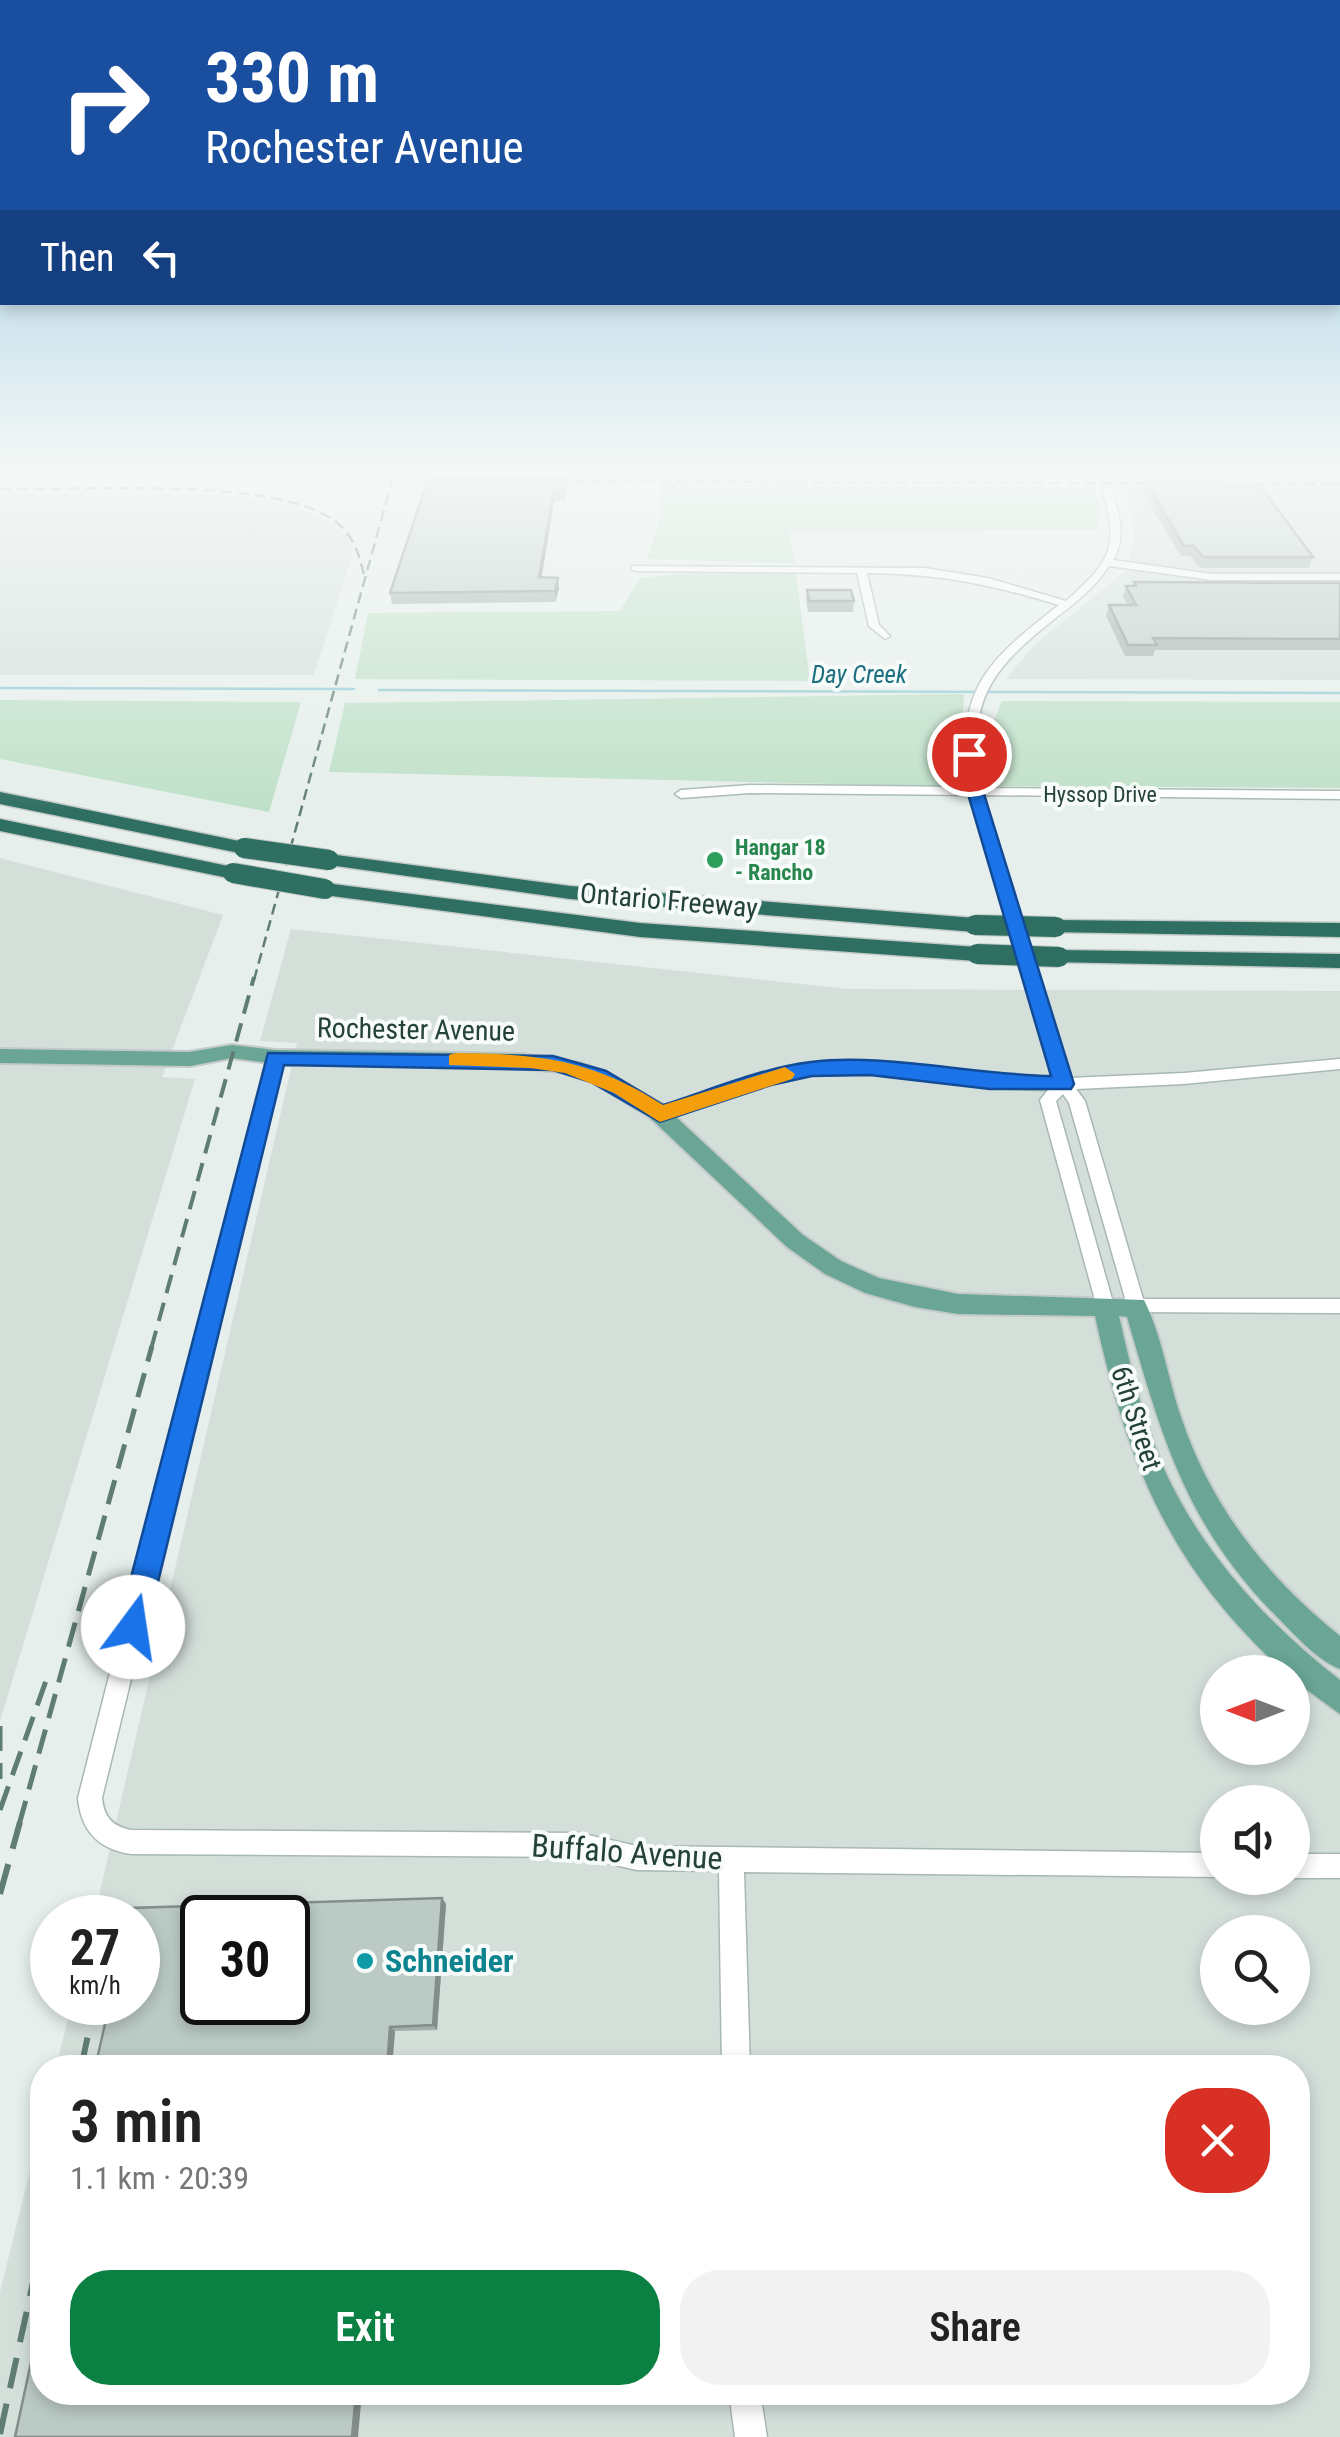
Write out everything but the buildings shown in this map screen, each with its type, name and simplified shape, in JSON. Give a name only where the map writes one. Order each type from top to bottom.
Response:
[{"type":"highway","name":"Ontario Freeway","points":[[0,798],[244,848],[411,874],[635,900],[975,925],[1340,930]]},
{"type":"highway","name":"Ontario Freeway","points":[[0,824],[326,889],[640,930],[1059,958],[1340,961]]},
{"type":"main road","name":"Rochester Avenue","points":[[0,1056],[190,1059],[197,1066],[252,1066],[276,1058],[553,1063],[598,1076],[660,1114],[794,1240],[850,1279],[898,1296],[954,1306],[1136,1306]]},
{"type":"main road","name":"6th Street","points":[[1104,1306],[1139,1436],[1175,1516],[1239,1606],[1299,1666],[1340,1698]]},
{"type":"main road","name":"6th Street","points":[[1136,1306],[1177,1443],[1198,1492],[1258,1576],[1340,1655]]},
{"type":"street","points":[[864,584],[874,626],[885,636]]},
{"type":"street","points":[[990,584],[1066,604]]},
{"type":"street","name":"6th Street","points":[[1093,584],[1010,648],[986,680],[975,703],[969,754],[976,794],[1063,1084],[1077,1101],[1136,1306]]},
{"type":"street","name":"Hyssop Drive","points":[[681,794],[750,789],[1340,795]]},
{"type":"street","name":"Buffalo Avenue","points":[[276,1058],[90,1798],[90,1816],[100,1829],[113,1840],[132,1842],[580,1846],[637,1858],[1200,1865]]},
{"type":"street","points":[[660,1114],[768,1078],[812,1069],[870,1068],[990,1082],[1174,1083],[1340,1064]]},
{"type":"street","name":"6th Street","points":[[1063,1084],[1048,1100],[1104,1306]]},
{"type":"street","points":[[1136,1306],[1340,1306]]},
{"type":"street","points":[[731,1859],[736,2055]]},
{"type":"street","points":[[1310,1866],[1340,1866]]},
{"type":"street","points":[[746,2405],[751,2437]]},
{"type":"shaded area","points":[[0,584],[343,584],[314,675],[0,675]]},
{"type":"shaded area","points":[[1110,584],[1340,584],[1340,680],[1006,679],[1032,647]]},
{"type":"shaded area","points":[[0,858],[223,915],[162,1077],[195,1079],[0,1721]]},
{"type":"shaded area","points":[[291,929],[848,989],[1340,991],[1340,2437],[0,2437],[0,2292],[30,2171],[30,2405],[1310,2405],[1310,2055],[59,2055],[66,2025],[160,2025],[160,1895],[99,1895],[297,1043],[260,1041]]},
{"type":"green space","points":[[637,584],[797,584],[810,681],[355,679],[368,613],[620,611]]},
{"type":"green space","points":[[964,694],[958,787],[329,772],[345,703]]},
{"type":"green space","points":[[0,700],[301,702],[269,812],[0,759]]},
{"type":"green space","points":[[1002,701],[1340,702],[1340,788],[987,786],[988,736]]},
{"type":"waterway","name":"Day Creek","points":[[0,688],[354,689]]},
{"type":"waterway","name":"Day Creek","points":[[379,690],[1340,693]]},
{"type":"railway","points":[[254,980],[364,584]]},
{"type":"railway","points":[[151,1349],[254,977]]},
{"type":"railway","points":[[19,1825],[152,1346]]},
{"type":"railway","points":[[0,1810],[47,1678]]},
{"type":"railway","points":[[0,1726],[0,1779]]},
{"type":"railway","points":[[0,1894],[20,1822]]},
{"type":"railway","points":[[84,2055],[90,2025]]},
{"type":"railway","points":[[0,2434],[30,2296]]},
{"type":"slow traffic","points":[[456,1060],[530,1061],[569,1067],[598,1076],[640,1098],[660,1114],[785,1074]]},
{"type":"place","name":"Hangar 18 - Rancho","points":[[715,860]]},
{"type":"place","name":"Schneider","points":[[365,1961]]},
{"type":"route","points":[[133,1627],[276,1058],[553,1063],[598,1076],[640,1098],[660,1114],[768,1078],[812,1069],[870,1068],[990,1082],[1063,1084],[976,794],[969,754]]}]
